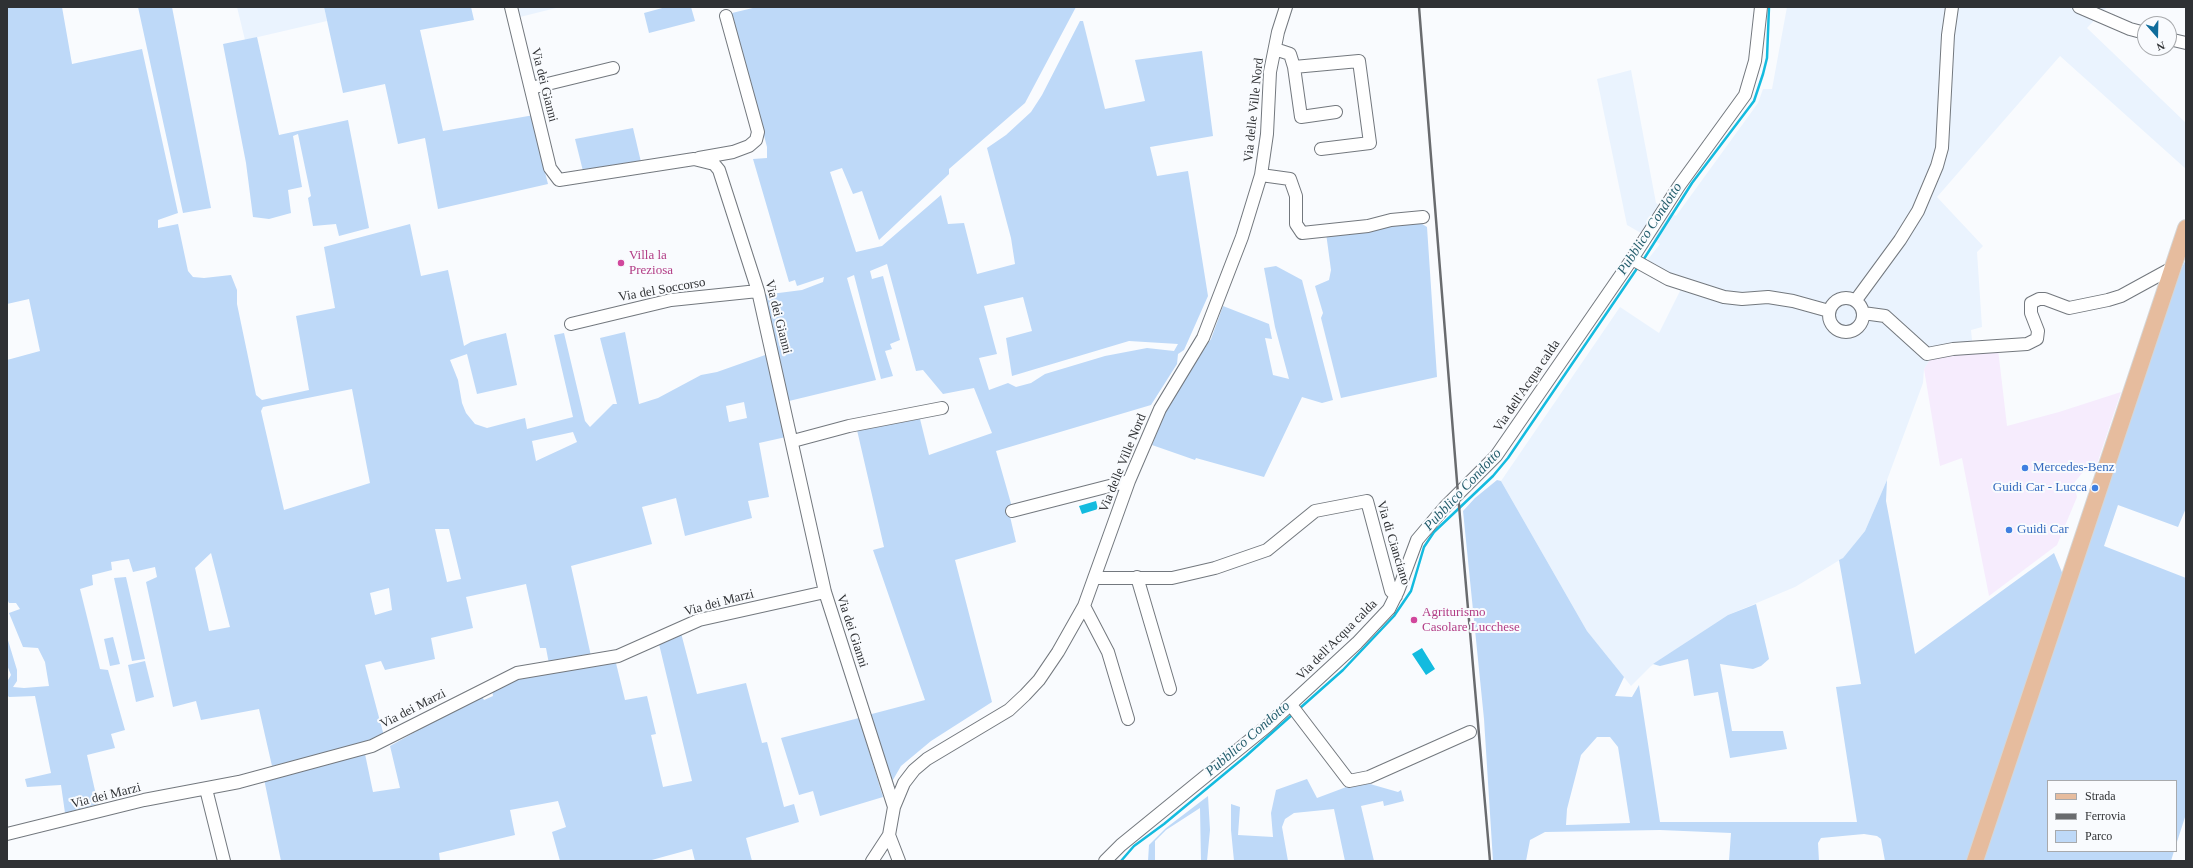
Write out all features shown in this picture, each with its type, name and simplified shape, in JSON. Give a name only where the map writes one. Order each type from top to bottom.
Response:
[{"type":"main road","points":[[1975,861],[2179,258],[2186,228]]},
{"type":"street","name":"Via dei Gianni","points":[[511,7],[550,168],[559,180],[694,159],[714,164],[719,170],[758,291],[793,441],[825,592],[894,807]]},
{"type":"street","name":"Via delle Ville Nord","points":[[872,861],[889,835],[894,807],[904,783],[927,759],[1009,710],[1025,695],[1039,680],[1058,652],[1084,606],[1129,481],[1160,409],[1203,338],[1242,237],[1261,175],[1267,134],[1270,72],[1286,7]]},
{"type":"street","name":"Via dell'Acqua calda","points":[[1105,861],[1121,845],[1292,707],[1389,609],[1396,596],[1417,540],[1425,529],[1496,456],[1638,263],[1678,186],[1745,95],[1755,61],[1761,7]]},
{"type":"street","points":[[1856,300],[1900,240],[1918,211],[1937,166],[1942,148],[1948,35],[1952,7]]},
{"type":"street","points":[[2079,7],[2137,31]]},
{"type":"street","points":[[694,159],[733,152],[749,146],[756,140],[758,132],[726,16]]},
{"type":"street","points":[[1275,49],[1290,54],[1294,67],[1301,117],[1336,112]]},
{"type":"street","points":[[1294,67],[1359,61],[1370,143],[1321,149]]},
{"type":"street","points":[[530,88],[614,68]]},
{"type":"street","points":[[1261,175],[1290,179],[1296,196],[1296,224],[1302,233],[1368,226],[1392,220],[1423,217]]},
{"type":"street","points":[[1863,314],[1885,316],[1927,354],[1953,349],[2027,344],[2037,339],[2038,331],[2032,313],[2031,302],[2039,299],[2045,299],[2069,308],[2108,300],[2121,296],[2179,258]]},
{"type":"street","points":[[1638,263],[1668,278],[1724,297],[1742,299],[1768,297],[1793,301],[1829,311]]},
{"type":"street","name":"Via del Soccorso","points":[[571,324],[671,300],[758,291]]},
{"type":"street","points":[[1845,297],[1856,300],[1862,308],[1863,320],[1856,329],[1844,332],[1833,327],[1828,317],[1834,301],[1845,297]]},
{"type":"street","points":[[793,441],[849,426],[942,408]]},
{"type":"street","points":[[1012,511],[1129,481]]},
{"type":"street","name":"Via di Cianciano","points":[[1094,578],[1172,578],[1215,568],[1267,550],[1308,515],[1315,511],[1367,501],[1391,591],[1396,596]]},
{"type":"street","points":[[1137,577],[1170,689]]},
{"type":"street","name":"Via dei Marzi","points":[[7,834],[144,800],[206,789],[372,746],[517,673],[618,656],[699,620],[825,592]]},
{"type":"street","points":[[1084,606],[1108,652],[1128,719]]},
{"type":"street","points":[[1292,707],[1349,781],[1369,777],[1470,732]]},
{"type":"street","points":[[206,789],[224,861]]},
{"type":"street","points":[[889,835],[899,861]]},
{"type":"shaded area","points":[[237,7],[324,7],[327,21],[245,40]]},
{"type":"shaded area","points":[[518,7],[560,7],[520,17]]},
{"type":"shaded area","points":[[1787,7],[2107,7],[2087,28],[2186,123],[2186,169],[2060,56],[1937,197],[1983,246],[1977,252],[1982,327],[1971,330],[1973,350],[1934,353],[1924,369],[1923,383],[1887,480],[1865,531],[1843,558],[1795,587],[1728,615],[1651,666],[1631,686],[1587,631],[1501,481],[1620,307],[1659,333],[1681,289],[1641,268],[1660,244],[1627,225],[1597,79],[1631,70],[1656,203],[1676,216],[1758,103],[1763,89],[1772,89]]},
{"type":"shaded area","points":[[1998,349],[2007,426],[2059,412],[2121,392],[2096,467],[2083,472],[2074,483],[2077,497],[2057,545],[1989,596],[1962,458],[1940,466],[1924,369],[1934,353]]},
{"type":"green space","points":[[7,7],[62,7],[72,64],[142,49],[178,213],[158,220],[158,228],[178,224],[188,271],[193,277],[204,278],[231,275],[237,290],[237,304],[256,395],[262,400],[309,390],[296,316],[335,308],[324,247],[410,224],[421,276],[448,270],[464,346],[471,342],[506,333],[517,385],[477,394],[467,354],[450,360],[458,380],[462,403],[466,413],[475,424],[487,428],[525,418],[527,429],[573,417],[554,335],[564,333],[585,421],[590,427],[613,404],[617,404],[600,338],[625,332],[639,404],[658,398],[701,375],[717,372],[768,354],[786,437],[759,443],[769,497],[748,501],[752,518],[685,536],[676,498],[642,507],[652,544],[571,566],[591,656],[549,664],[546,648],[540,648],[526,584],[466,597],[473,628],[431,638],[435,659],[385,670],[381,661],[365,665],[384,736],[370,742],[272,766],[259,709],[201,720],[196,701],[173,707],[146,582],[157,577],[155,567],[133,572],[129,559],[111,562],[112,570],[92,575],[93,585],[80,589],[100,669],[108,670],[125,730],[111,734],[115,748],[87,755],[98,804],[65,813],[61,785],[27,787],[25,779],[51,773],[35,696],[9,697],[7,695],[7,682],[11,675],[7,665],[7,637],[17,670],[17,681],[13,687],[24,688],[49,686],[45,662],[38,648],[23,647],[9,613],[20,609],[16,603],[9,603],[7,599],[7,360],[40,351],[29,299],[7,304]],"holes":[[[352,389],[370,483],[284,510],[261,411],[263,407]],[[744,402],[747,418],[729,422],[726,406]],[[573,432],[577,442],[536,461],[532,441]],[[435,529],[449,529],[461,579],[447,582]],[[211,553],[230,627],[209,631],[195,568]],[[389,588],[392,610],[375,615],[370,593]]]},
{"type":"green space","points":[[138,7],[172,7],[211,208],[183,213]]},
{"type":"green space","points":[[324,7],[471,7],[474,20],[420,30],[443,131],[534,115],[538,145],[548,184],[438,209],[425,138],[398,144],[385,84],[343,93]]},
{"type":"green space","points":[[666,7],[691,7],[695,21],[649,33],[644,13]]},
{"type":"green space","points":[[757,7],[1076,7],[1025,103],[949,169],[949,174],[879,240],[862,191],[853,194],[842,168],[830,172],[856,252],[882,246],[941,195],[948,224],[964,223],[977,274],[1015,264],[1011,238],[987,148],[1006,135],[1031,112],[1042,95],[1080,21],[1083,21],[1105,109],[1145,101],[1135,60],[1202,51],[1213,136],[1150,147],[1157,176],[1188,171],[1208,296],[1184,350],[1178,354],[1177,364],[1151,405],[996,451],[1012,507],[1008,508],[1016,542],[955,560],[992,702],[931,741],[901,766],[890,785],[868,715],[925,700],[873,550],[884,547],[857,430],[920,419],[929,455],[992,433],[974,388],[943,394],[923,370],[916,371],[887,264],[870,271],[872,279],[883,276],[900,340],[890,344],[892,349],[885,351],[893,376],[881,379],[854,275],[847,278],[876,380],[789,401],[763,295],[802,290],[823,282],[824,277],[797,286],[795,280],[789,282],[753,159],[767,158],[767,147],[732,13]],"holes":[[[1023,297],[1032,331],[1006,338],[1012,376],[1129,341],[1178,344],[1174,351],[1147,348],[1105,356],[1045,374],[1031,383],[1016,387],[1008,383],[989,390],[979,358],[997,354],[984,306]]]},
{"type":"green space","points":[[257,37],[279,135],[348,120],[369,228],[339,236],[336,224],[313,226],[308,198],[311,196],[298,134],[293,136],[302,187],[288,190],[291,213],[269,219],[253,217],[246,163],[223,44]]},
{"type":"green space","points":[[633,128],[641,162],[583,171],[575,139]]},
{"type":"green space","points":[[1419,222],[1427,227],[1437,377],[1341,398],[1321,318],[1323,313],[1315,286],[1329,280],[1331,270],[1326,233]]},
{"type":"green space","points":[[2186,259],[2186,508],[2178,527],[2118,505],[2104,546],[2186,578],[2186,814],[2177,842],[2177,780],[2047,780],[2047,852],[2174,852],[2171,861],[1980,861],[2178,276]]},
{"type":"green space","points":[[1276,266],[1302,280],[1333,400],[1322,403],[1302,397],[1264,477],[1196,458],[1195,460],[1152,445],[1170,400],[1211,339],[1223,306],[1269,324],[1272,339],[1265,338],[1273,375],[1289,379],[1275,327],[1264,268]]},
{"type":"green space","points":[[1497,480],[1501,481],[1587,631],[1624,677],[1615,696],[1632,697],[1639,685],[1660,822],[1857,822],[1836,687],[1861,684],[1839,560],[1843,558],[1865,531],[1887,480],[1886,501],[1915,654],[2054,553],[2064,577],[1969,861],[1885,861],[1881,839],[1877,836],[1864,834],[1821,838],[1818,843],[1819,861],[1729,861],[1731,833],[1660,830],[1545,832],[1530,840],[1526,861],[1493,861],[1484,719],[1463,511],[1475,498]],"holes":[[[1597,737],[1610,737],[1618,747],[1630,823],[1566,825],[1567,809],[1581,755]]]},
{"type":"green space","points":[[126,577],[145,659],[132,661],[114,578]]},
{"type":"green space","points":[[1756,604],[1769,659],[1761,666],[1753,669],[1720,664],[1732,731],[1783,731],[1787,749],[1730,758],[1718,692],[1694,696],[1688,659],[1660,666],[1653,664],[1728,615]]},
{"type":"green space","points":[[681,633],[697,694],[746,683],[762,743],[767,742],[784,807],[794,804],[799,822],[746,838],[752,861],[695,861],[692,849],[648,861],[560,861],[552,832],[566,827],[558,801],[510,810],[515,835],[439,853],[440,861],[281,861],[264,779],[365,754],[373,792],[400,788],[390,746],[481,695],[484,700],[493,696],[492,690],[535,673],[615,659],[625,700],[647,696],[656,734],[651,735],[663,787],[692,781],[659,644]]},
{"type":"green space","points":[[113,637],[120,664],[110,666],[104,639]]},
{"type":"green space","points":[[145,661],[154,697],[136,702],[128,665]]},
{"type":"green space","points":[[859,718],[883,797],[820,816],[813,791],[799,795],[781,738]]},
{"type":"green space","points":[[1307,779],[1317,798],[1365,780],[1370,784],[1398,792],[1401,790],[1404,801],[1384,806],[1383,801],[1361,806],[1374,861],[1345,861],[1334,809],[1294,813],[1285,819],[1282,827],[1288,861],[1234,861],[1231,830],[1231,804],[1240,807],[1238,835],[1273,837],[1271,813],[1276,790]]},
{"type":"green space","points":[[1208,796],[1210,830],[1207,861],[1201,861],[1200,808],[1166,830],[1155,841],[1155,861],[1148,861],[1149,845],[1166,828]]},
{"type":"water","points":[[1096,501],[1098,509],[1082,514],[1079,506]]},
{"type":"water","points":[[1422,648],[1435,669],[1426,675],[1412,654]]},
{"type":"waterway","name":"Pubblico Condotto","points":[[1642,262],[1692,183],[1754,101],[1767,58],[1769,7]]},
{"type":"waterway","name":"Pubblico Condotto","points":[[1299,709],[1343,670],[1394,616],[1411,591],[1424,547],[1434,532],[1493,476],[1508,458],[1638,267]]},
{"type":"waterway","name":"Pubblico Condotto","points":[[1121,861],[1134,846],[1164,824],[1246,756],[1293,714]]},
{"type":"railway","points":[[1419,7],[1458,494],[1490,861]]},
{"type":"place","name":"Villa la Preziosa","points":[[621,263]]},
{"type":"place","name":"Mercedes-Benz","points":[[2025,468]]},
{"type":"place","name":"Guidi Car - Lucca","points":[[2095,488]]},
{"type":"place","name":"Guidi Car","points":[[2009,530]]},
{"type":"place","name":"Agriturismo Casolare Lucchese","points":[[1414,620]]}]
